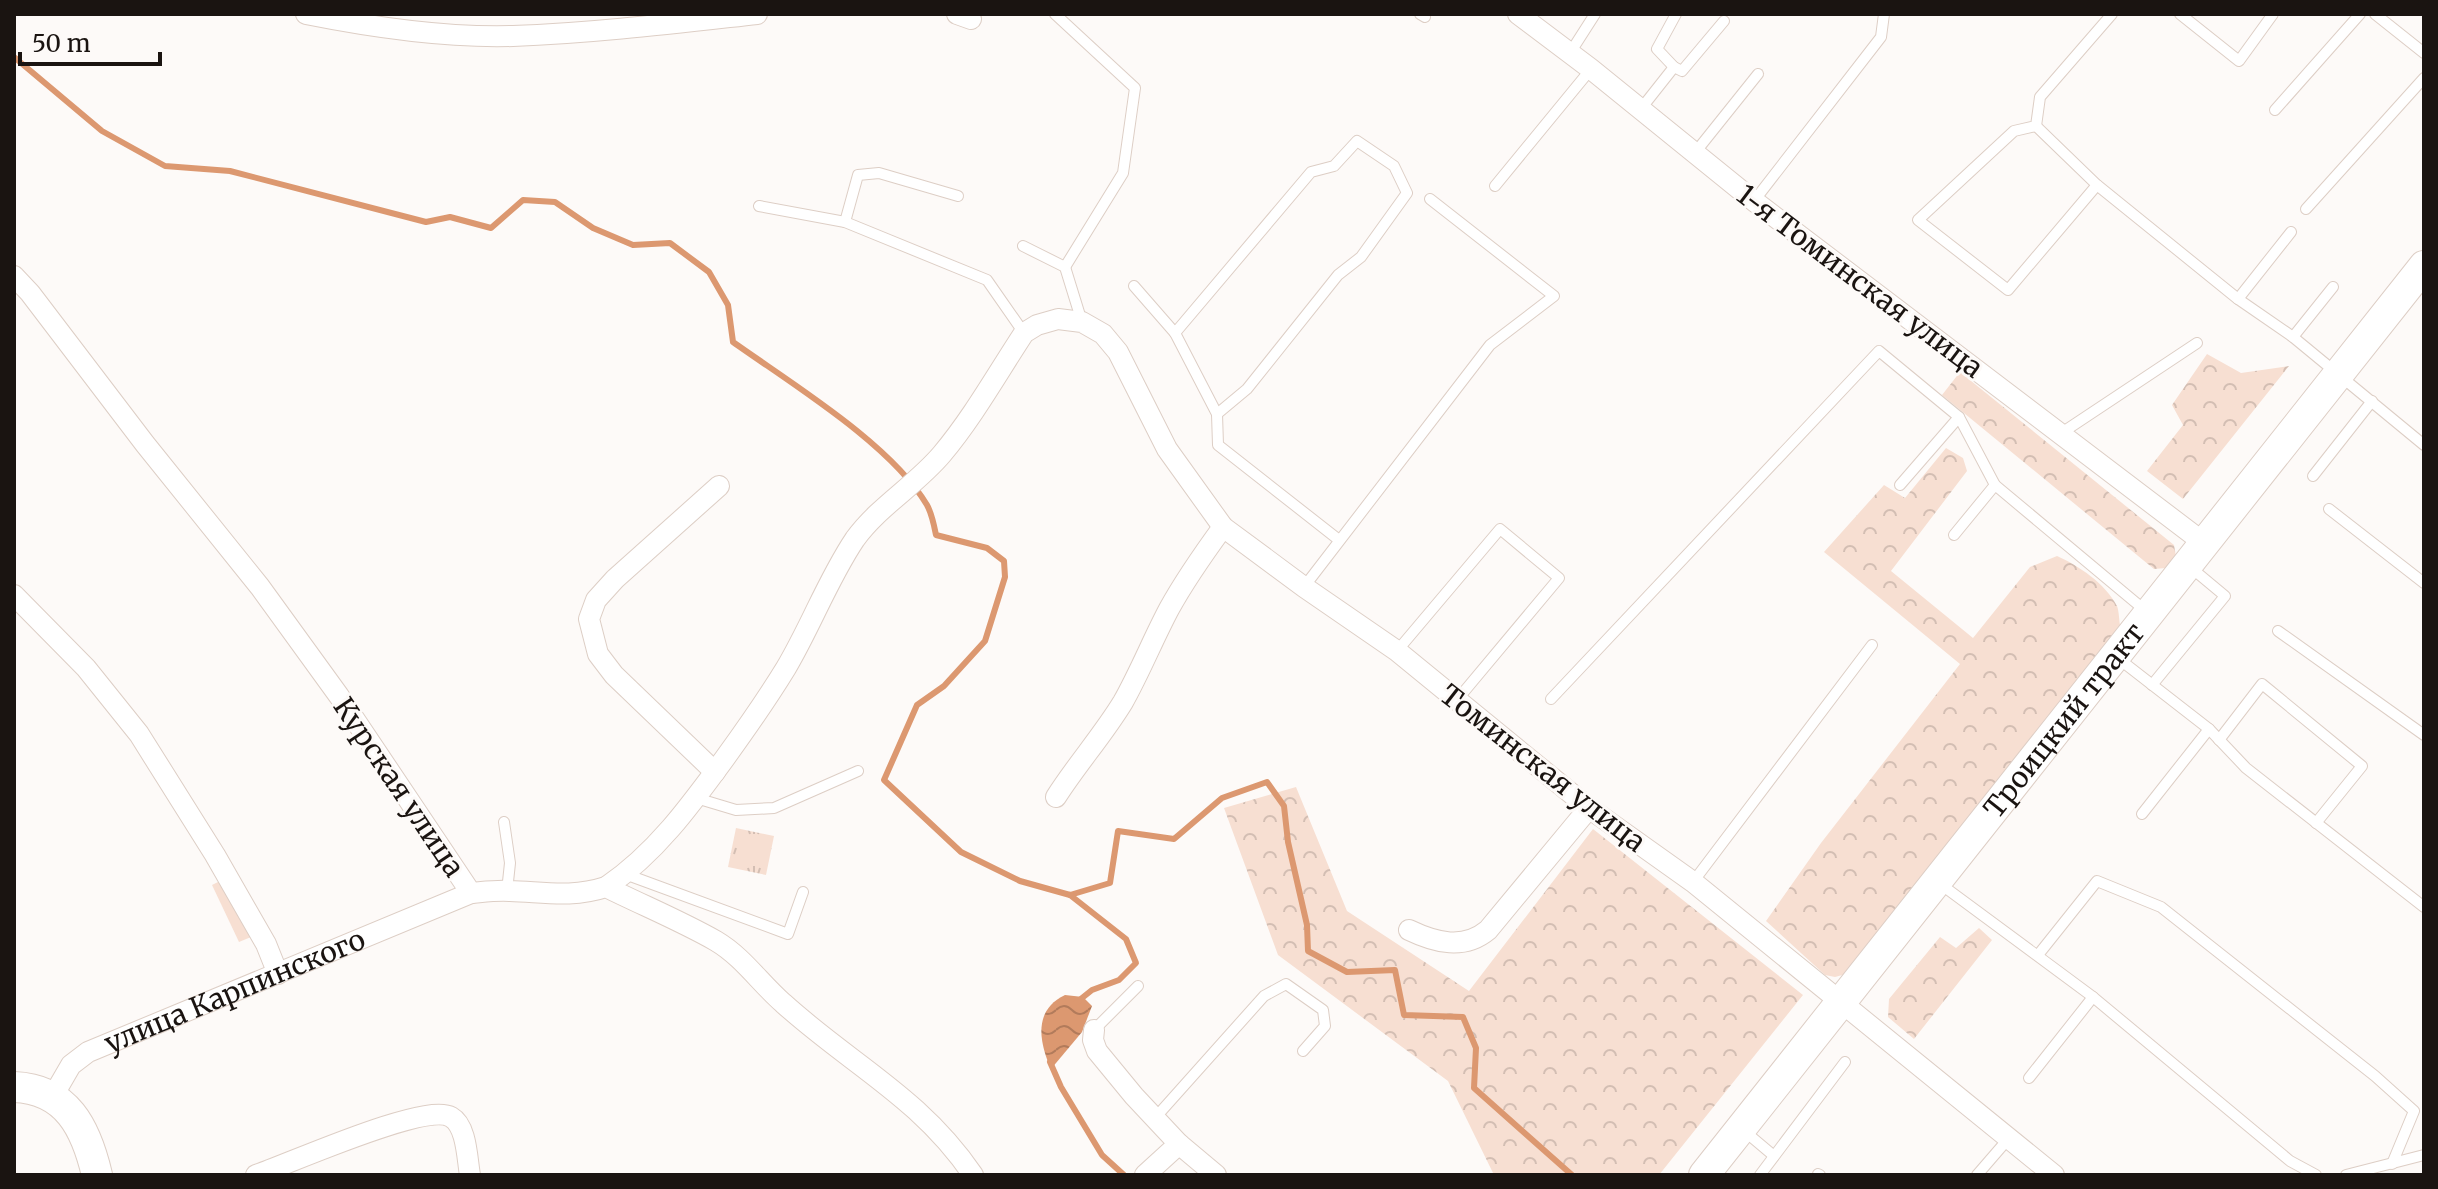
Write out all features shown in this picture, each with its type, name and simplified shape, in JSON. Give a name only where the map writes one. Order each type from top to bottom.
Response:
[{"type":"main road","name":"Троицкий тракт","points":[[1704,1175],[2424,266]]},
{"type":"main road","points":[[14,1087],[53,1096],[68,1109],[93,1157],[97,1175]]},
{"type":"street","points":[[306,14],[363,24],[469,35],[513,36],[757,14]]},
{"type":"street","name":"1-я Томинская улица","points":[[1518,14],[1754,201],[2060,434],[2196,554]]},
{"type":"street","name":"Курская улица","points":[[14,276],[260,587],[339,696],[471,893],[507,891],[563,896],[606,887]]},
{"type":"street","points":[[973,1175],[959,1153],[902,1095],[783,1004],[742,960],[718,942],[606,887],[650,853],[696,798],[786,667],[854,541],[870,520],[914,483],[941,455],[1024,333],[1037,325],[1058,319],[1082,322]]},
{"type":"street","name":"Томинская улица","points":[[1082,322],[1103,334],[1118,352],[1167,449],[1223,527],[1397,651],[1589,808],[1693,882],[2054,1175]]},
{"type":"street","points":[[715,772],[614,675],[598,654],[589,619],[596,600],[615,579],[719,486]]},
{"type":"street","points":[[1056,797],[1078,762],[1101,737],[1169,609],[1197,562],[1223,527]]},
{"type":"street","points":[[14,595],[86,668],[139,734],[215,855],[266,944],[278,974]]},
{"type":"street","points":[[1409,930],[1424,937],[1457,944],[1475,940],[1488,930],[1589,808]]},
{"type":"street","name":"улица Карпинского","points":[[53,1096],[71,1065],[88,1052],[471,893]]},
{"type":"street","points":[[1094,1030],[1093,1040],[1097,1051],[1179,1144],[1216,1175]]},
{"type":"street","points":[[256,1175],[291,1169],[371,1130],[441,1114],[454,1118],[462,1131],[470,1175]]},
{"type":"street","points":[[1145,1175],[1179,1144]]},
{"type":"lane","points":[[1055,14],[1135,88],[1123,173],[1065,267]]},
{"type":"lane","points":[[1570,53],[1595,14]]},
{"type":"lane","points":[[1676,14],[1657,49],[1682,71],[1724,21]]},
{"type":"lane","points":[[1754,201],[1881,37],[1884,14]]},
{"type":"lane","points":[[2036,126],[2040,97],[2112,14]]},
{"type":"lane","points":[[2180,14],[2239,61],[2273,14]]},
{"type":"lane","points":[[2275,110],[2360,14]]},
{"type":"lane","points":[[2375,14],[2424,53]]},
{"type":"lane","points":[[1640,110],[1674,67]]},
{"type":"lane","points":[[1495,186],[1591,69]]},
{"type":"lane","points":[[1694,154],[1758,74]]},
{"type":"lane","points":[[2306,209],[2424,78]]},
{"type":"lane","points":[[2036,126],[2097,185],[2238,299],[2293,337],[2424,445]]},
{"type":"lane","points":[[2036,126],[2014,131],[1918,220],[2008,290],[2097,185]]},
{"type":"lane","points":[[1175,333],[1311,172],[1334,166],[1357,141],[1394,166],[1407,193],[1361,257],[1338,275],[1247,389],[1217,414]]},
{"type":"lane","points":[[845,222],[858,175],[879,173],[958,196]]},
{"type":"lane","points":[[1304,587],[1490,345],[1554,296],[1430,199]]},
{"type":"lane","points":[[759,206],[845,222],[987,280],[1024,333]]},
{"type":"lane","points":[[2238,299],[2291,232]]},
{"type":"lane","points":[[1023,246],[1065,267],[1082,322]]},
{"type":"lane","points":[[1134,286],[1175,333],[1217,414],[1218,445],[1339,540]]},
{"type":"lane","points":[[2293,337],[2333,287]]},
{"type":"lane","points":[[2060,434],[2197,343]]},
{"type":"lane","points":[[1551,699],[1879,351],[1959,417],[1995,485],[2148,614]]},
{"type":"lane","points":[[2313,476],[2372,401]]},
{"type":"lane","points":[[1900,485],[1959,417]]},
{"type":"lane","points":[[1954,535],[1995,485]]},
{"type":"lane","points":[[2329,509],[2424,583]]},
{"type":"lane","points":[[1397,651],[1500,529],[1559,578],[1457,700]]},
{"type":"lane","points":[[2152,685],[2225,596],[2196,554]]},
{"type":"lane","points":[[2278,631],[2424,735]]},
{"type":"lane","points":[[1693,882],[1872,645]]},
{"type":"lane","points":[[2116,657],[2209,729],[2246,768],[2424,907]]},
{"type":"lane","points":[[2219,740],[2262,684],[2362,766],[2316,823]]},
{"type":"lane","points":[[2142,814],[2209,729]]},
{"type":"lane","points":[[696,798],[736,810],[774,808],[858,771]]},
{"type":"lane","points":[[504,822],[510,863],[507,891]]},
{"type":"lane","points":[[625,874],[788,934],[803,892]]},
{"type":"lane","points":[[1937,881],[2093,997],[2290,1161],[2316,1175]]},
{"type":"lane","points":[[2038,955],[2097,881],[2161,907],[2375,1076],[2414,1111],[2392,1164]]},
{"type":"lane","points":[[1155,1118],[1264,996],[1286,984],[1323,1010],[1325,1026],[1303,1051]]},
{"type":"lane","points":[[1094,1030],[1138,986]]},
{"type":"lane","points":[[2029,1078],[2093,997]]},
{"type":"lane","points":[[1760,1175],[1845,1062]]},
{"type":"lane","points":[[1741,1129],[1774,1156]]},
{"type":"lane","points":[[1977,1175],[2009,1138]]},
{"type":"lane","points":[[2346,1175],[2424,1155]]},
{"type":"lane","points":[[2290,1161],[2292,1175]]},
{"type":"green space","points":[[2207,354],[2241,373],[2289,366],[2183,499],[2147,471],[2183,425],[2172,405]]},
{"type":"green space","points":[[1960,372],[2174,545],[2176,557],[2166,568],[2154,569],[1942,395]]},
{"type":"green space","points":[[1946,448],[1963,458],[1967,471],[1891,571],[1973,638],[2030,567],[2057,556],[2082,570],[2106,590],[2117,606],[2120,625],[1846,974],[1835,977],[1825,975],[1766,921],[1821,843],[1960,664],[1824,552],[1884,485],[1905,498]]},
{"type":"green space","points":[[1296,787],[1347,911],[1469,991],[1593,829],[1803,995],[1659,1175],[1494,1175],[1448,1081],[1278,955],[1224,808]]},
{"type":"green space","points":[[736,828],[774,836],[766,875],[728,867]]},
{"type":"green space","points":[[224,879],[251,937],[239,942],[212,885]]},
{"type":"green space","points":[[1979,928],[1992,940],[1914,1039],[1888,1017],[1889,999],[1940,937],[1956,948]]},
{"type":"water","points":[[1065,995],[1083,997],[1092,1006],[1082,1032],[1051,1069],[1042,1038],[1043,1018],[1055,1001]]},
{"type":"waterway","points":[[14,57],[102,131],[165,166],[230,171],[426,222],[450,217],[491,228],[523,200],[555,202],[593,228],[633,245],[670,243],[709,272],[728,305],[733,342],[839,416],[890,460],[927,505],[936,535],[987,548],[1004,561],[1005,577],[985,641],[944,686],[917,705],[884,780],[961,852],[1020,881],[1070,895],[1110,883],[1118,831],[1174,839],[1222,798],[1267,782],[1284,806],[1288,842],[1307,925],[1308,951],[1347,972],[1395,970],[1404,1015],[1463,1017],[1476,1048],[1474,1088],[1572,1175]]},
{"type":"waterway","points":[[1070,895],[1126,939],[1136,963],[1119,980],[1092,990],[1077,1002]]},
{"type":"waterway","points":[[1050,1062],[1061,1087],[1102,1155],[1124,1175]]}]
